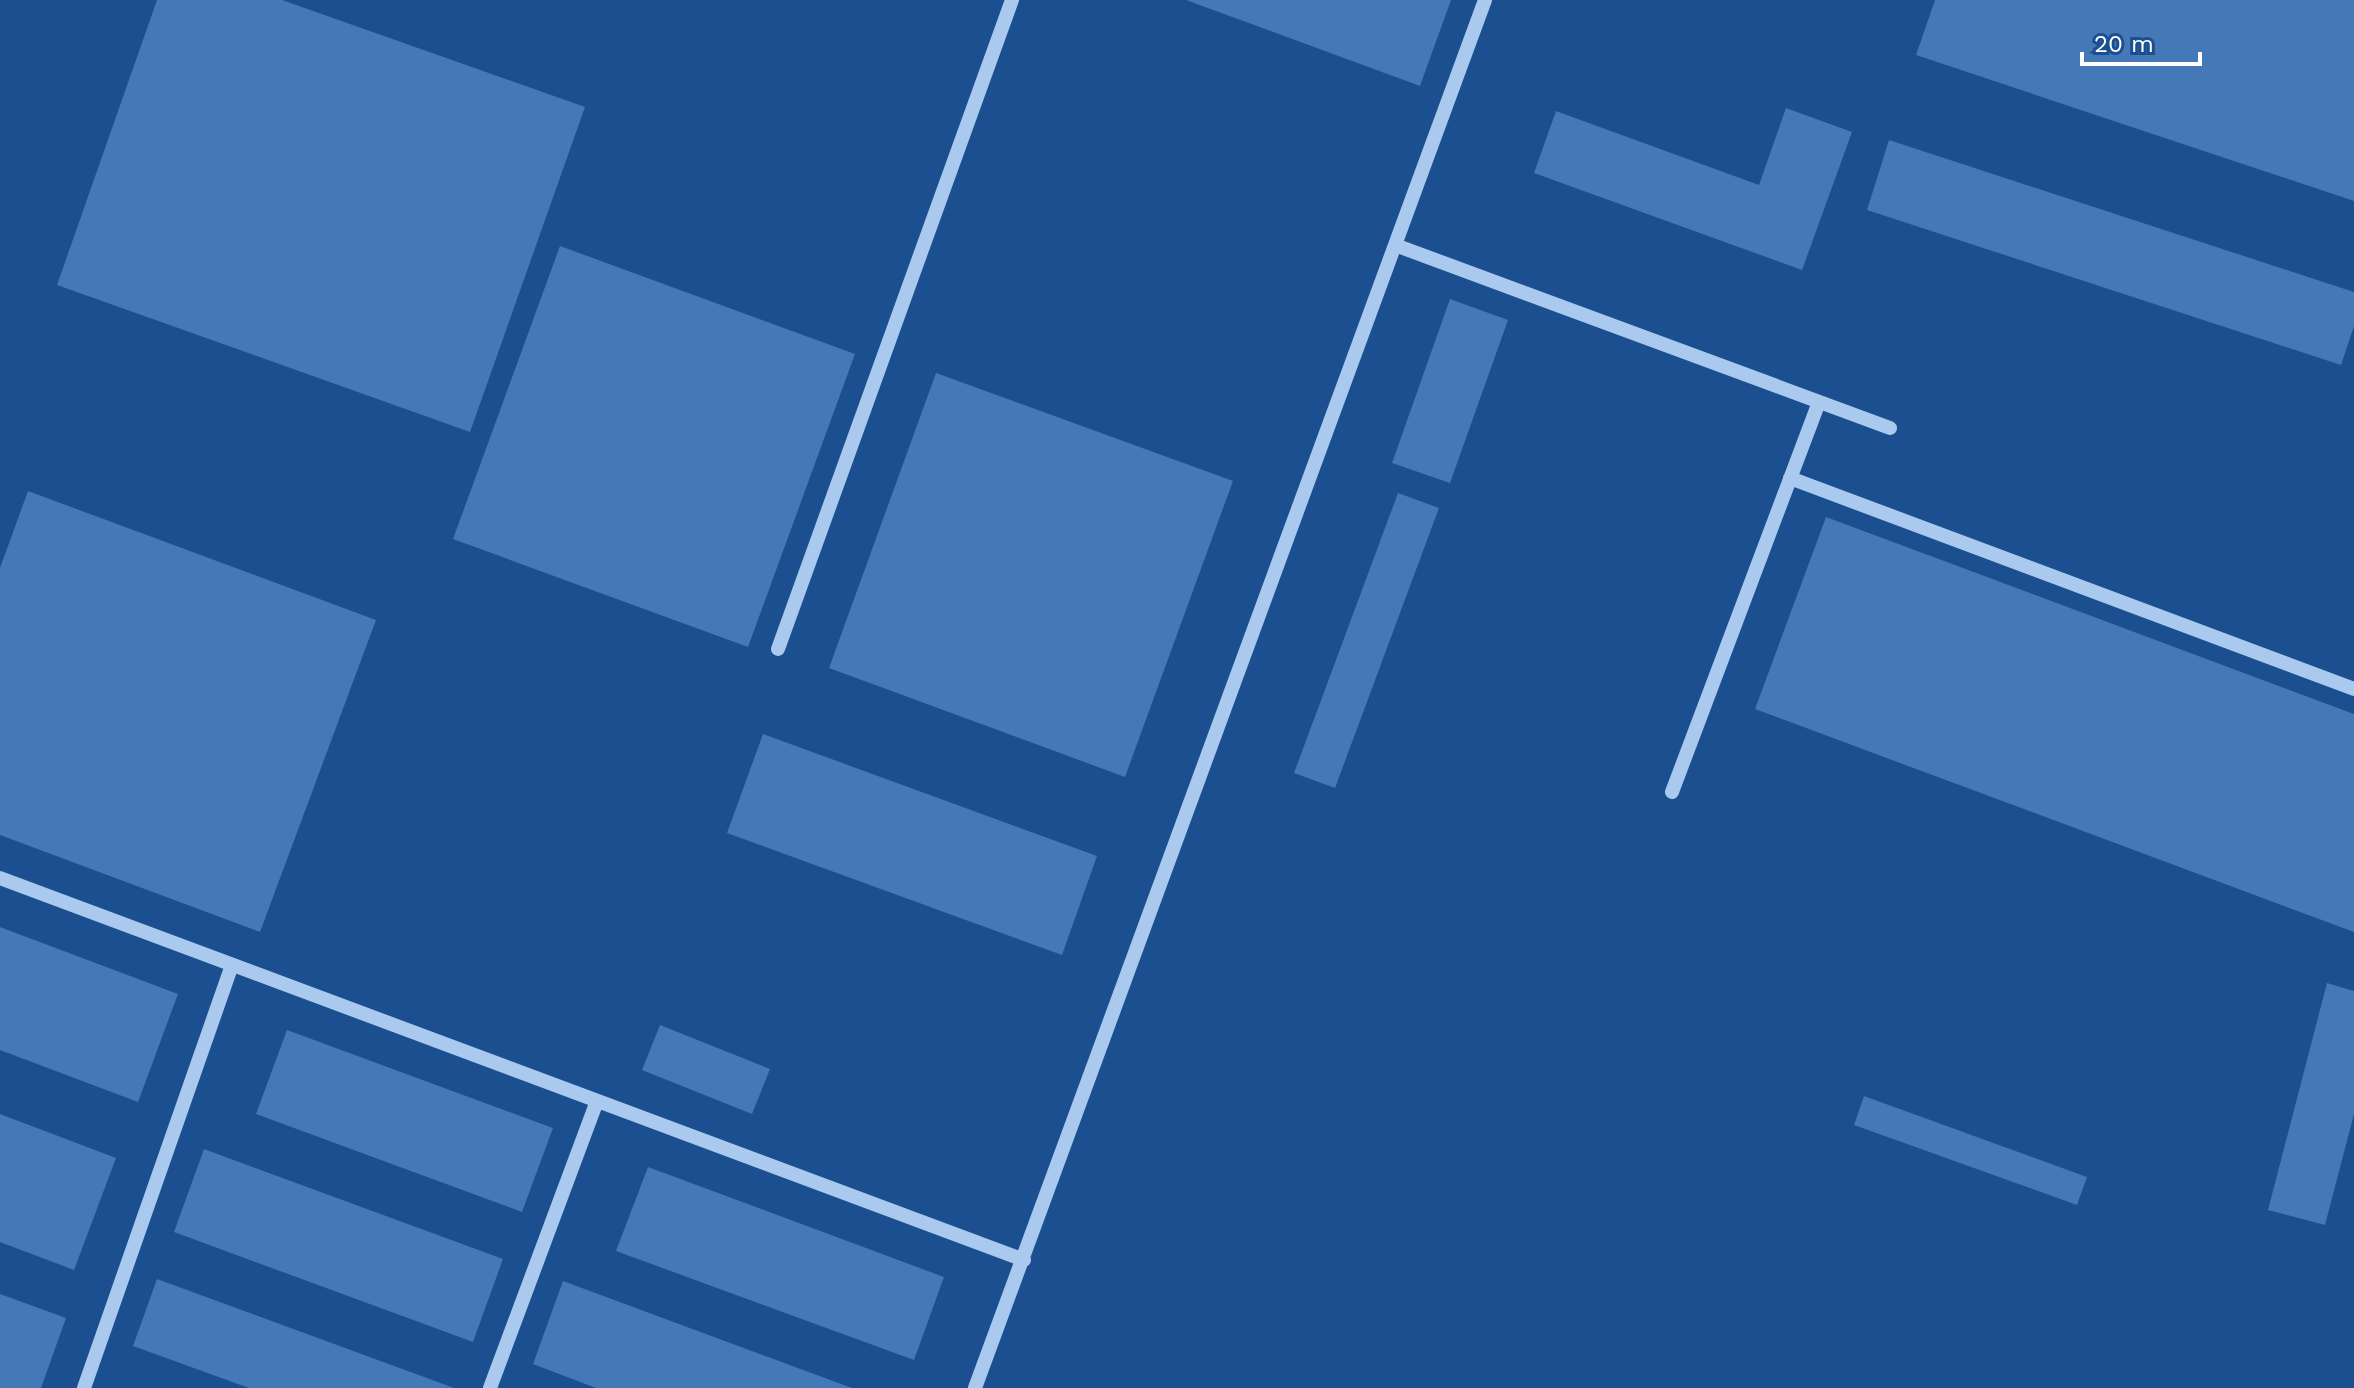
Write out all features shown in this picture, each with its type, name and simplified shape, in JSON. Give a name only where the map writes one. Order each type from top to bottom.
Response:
[{"type":"street","points":[[778,649],[1012,0]]},
{"type":"street","points":[[975,1388],[1485,0]]},
{"type":"street","points":[[1395,245],[1890,428]]},
{"type":"street","points":[[1672,792],[1819,402]]},
{"type":"street","points":[[1790,478],[2354,689]]},
{"type":"street","points":[[0,878],[1024,1260]]},
{"type":"street","points":[[84,1388],[232,965]]},
{"type":"street","points":[[490,1388],[597,1101]]},
{"type":"building","points":[[157,0],[282,0],[585,107],[470,432],[57,285]]},
{"type":"building","points":[[1186,0],[1451,0],[1420,86]]},
{"type":"building","points":[[1935,0],[2354,0],[2354,201],[1916,55]]},
{"type":"building","points":[[1786,108],[1852,132],[1802,270],[1534,173],[1556,111],[1759,185]]},
{"type":"building","points":[[1889,140],[2354,292],[2354,326],[2341,365],[1867,210]]},
{"type":"building","points":[[560,246],[855,354],[748,647],[453,539]]},
{"type":"building","points":[[1450,299],[1508,320],[1450,483],[1392,463]]},
{"type":"building","points":[[936,373],[1233,481],[1125,777],[829,668]]},
{"type":"building","points":[[28,491],[376,620],[260,932],[0,835],[0,568]]},
{"type":"building","points":[[1398,493],[1439,508],[1335,788],[1294,773]]},
{"type":"building","points":[[1826,517],[2354,714],[2354,932],[1755,709]]},
{"type":"building","points":[[763,734],[1097,856],[1062,955],[727,833]]},
{"type":"building","points":[[0,927],[178,994],[138,1102],[0,1050]]},
{"type":"building","points":[[2327,983],[2354,991],[2354,1114],[2325,1225],[2268,1210]]},
{"type":"building","points":[[660,1025],[770,1069],[752,1114],[642,1070]]},
{"type":"building","points":[[287,1030],[553,1128],[522,1212],[256,1114]]},
{"type":"building","points":[[1864,1096],[2087,1177],[2077,1205],[1854,1125]]},
{"type":"building","points":[[0,1114],[116,1158],[74,1270],[0,1242]]},
{"type":"building","points":[[204,1149],[503,1259],[473,1342],[174,1232]]},
{"type":"building","points":[[648,1167],[944,1277],[914,1360],[616,1251]]},
{"type":"building","points":[[157,1279],[454,1388],[249,1388],[133,1346]]},
{"type":"building","points":[[563,1281],[852,1388],[596,1388],[533,1364]]},
{"type":"building","points":[[0,1294],[66,1318],[41,1388],[0,1388]]}]
